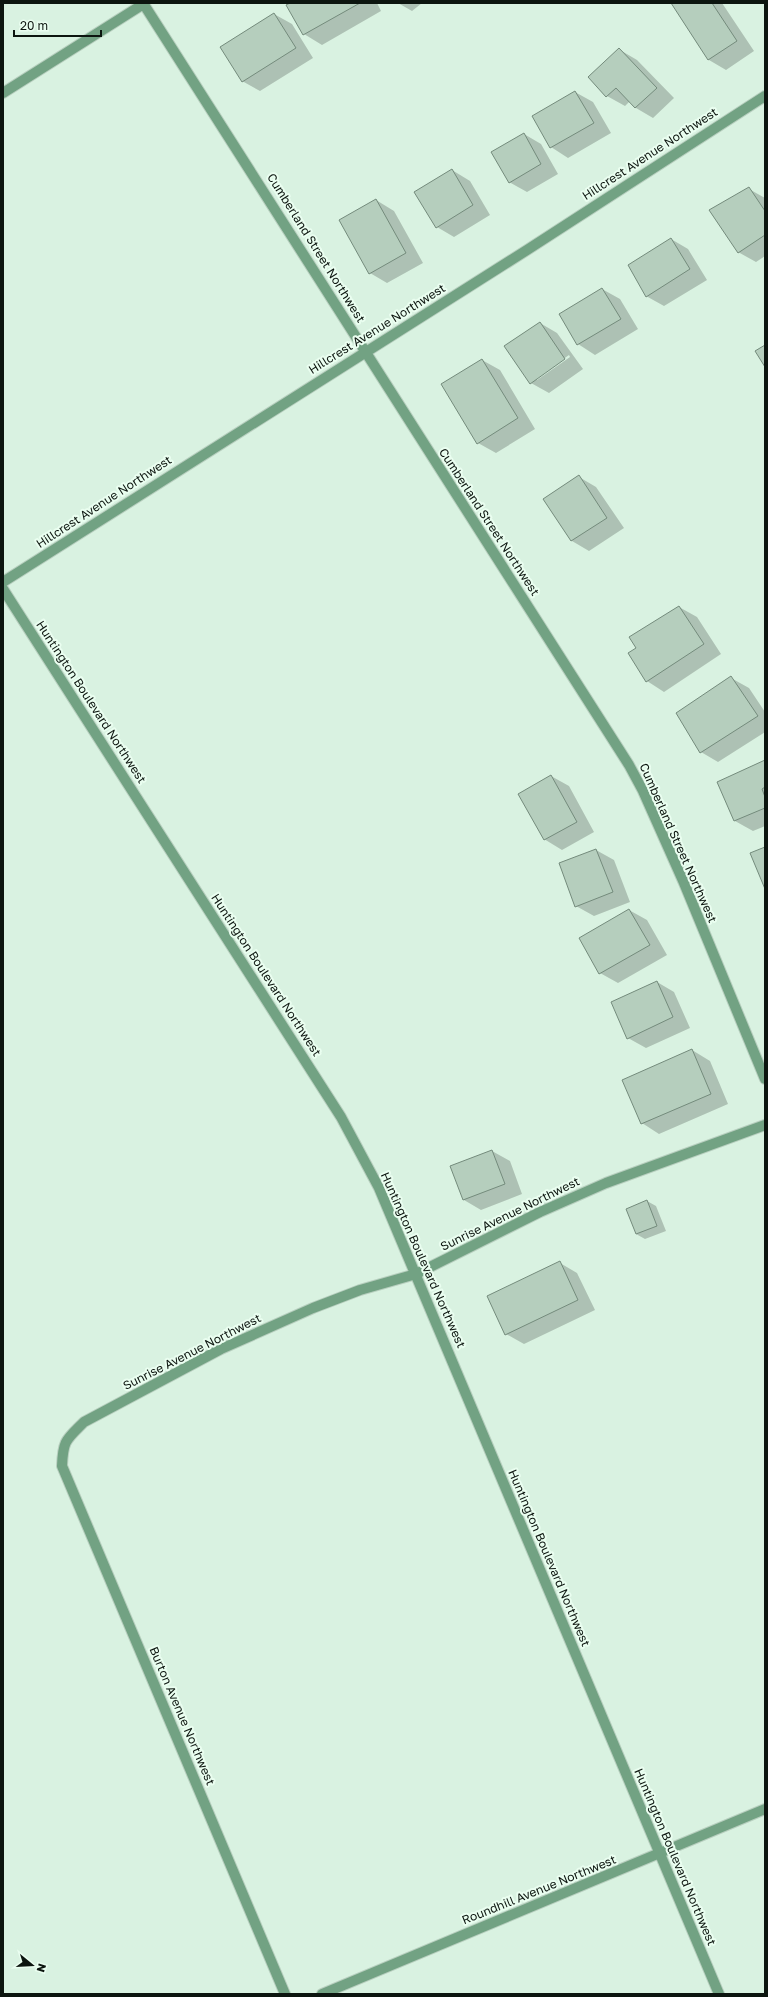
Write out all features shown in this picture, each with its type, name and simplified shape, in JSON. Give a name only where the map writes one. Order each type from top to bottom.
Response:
[{"type":"street","points":[[3,93],[144,3]]},
{"type":"street","name":"Cumberland Street Northwest","points":[[144,3],[629,765],[643,791],[684,883],[765,1079]]},
{"type":"street","name":"Hillcrest Avenue Northwest","points":[[3,582],[534,246],[765,96]]},
{"type":"street","name":"Huntington Boulevard Northwest","points":[[3,589],[341,1117],[379,1188],[719,1994]]},
{"type":"street","name":"Sunrise Avenue Northwest","points":[[63,1447],[68,1437],[84,1422],[221,1350],[313,1308],[360,1290],[416,1274],[540,1212],[606,1183],[765,1125]]},
{"type":"street","name":"Burton Avenue Northwest","points":[[63,1447],[62,1466],[285,1994]]},
{"type":"street","name":"Roundhill Avenue Northwest","points":[[322,1994],[765,1809]]},
{"type":"building","points":[[290,3],[360,3],[303,35],[286,5]]},
{"type":"building","points":[[671,3],[712,3],[737,41],[708,60]]},
{"type":"building","points":[[274,13],[296,48],[242,82],[220,47]]},
{"type":"building","points":[[619,48],[657,88],[635,108],[616,88],[606,97],[588,77]]},
{"type":"building","points":[[575,91],[594,123],[550,148],[532,116]]},
{"type":"building","points":[[524,133],[541,164],[509,183],[491,152]]},
{"type":"building","points":[[452,169],[473,205],[436,228],[414,192]]},
{"type":"building","points":[[749,187],[765,211],[765,235],[738,253],[709,210]]},
{"type":"building","points":[[376,199],[406,253],[369,274],[339,220]]},
{"type":"building","points":[[671,238],[690,269],[646,297],[628,265]]},
{"type":"building","points":[[602,288],[621,319],[577,345],[559,314]]},
{"type":"building","points":[[540,322],[565,359],[530,384],[504,346]]},
{"type":"building","points":[[765,345],[765,367],[755,351]]},
{"type":"building","points":[[482,359],[518,418],[477,444],[441,384]]},
{"type":"building","points":[[579,475],[607,518],[571,541],[543,499]]},
{"type":"building","points":[[679,606],[704,644],[646,682],[628,653],[636,648],[629,637]]},
{"type":"building","points":[[731,676],[758,716],[700,753],[676,713]]},
{"type":"building","points":[[765,760],[765,787],[762,789],[765,797],[765,808],[734,821],[717,782]]},
{"type":"building","points":[[551,775],[577,822],[544,840],[518,794]]},
{"type":"building","points":[[765,847],[765,889],[750,853]]},
{"type":"building","points":[[596,849],[613,892],[575,907],[559,863]]},
{"type":"building","points":[[629,909],[650,945],[599,974],[579,938]]},
{"type":"building","points":[[657,981],[673,1017],[627,1039],[611,1002]]},
{"type":"building","points":[[692,1049],[711,1094],[641,1124],[622,1080]]},
{"type":"building","points":[[492,1150],[505,1184],[463,1200],[450,1166]]},
{"type":"building","points":[[647,1200],[657,1226],[636,1234],[626,1209]]},
{"type":"building","points":[[560,1261],[578,1300],[505,1335],[487,1296]]}]
